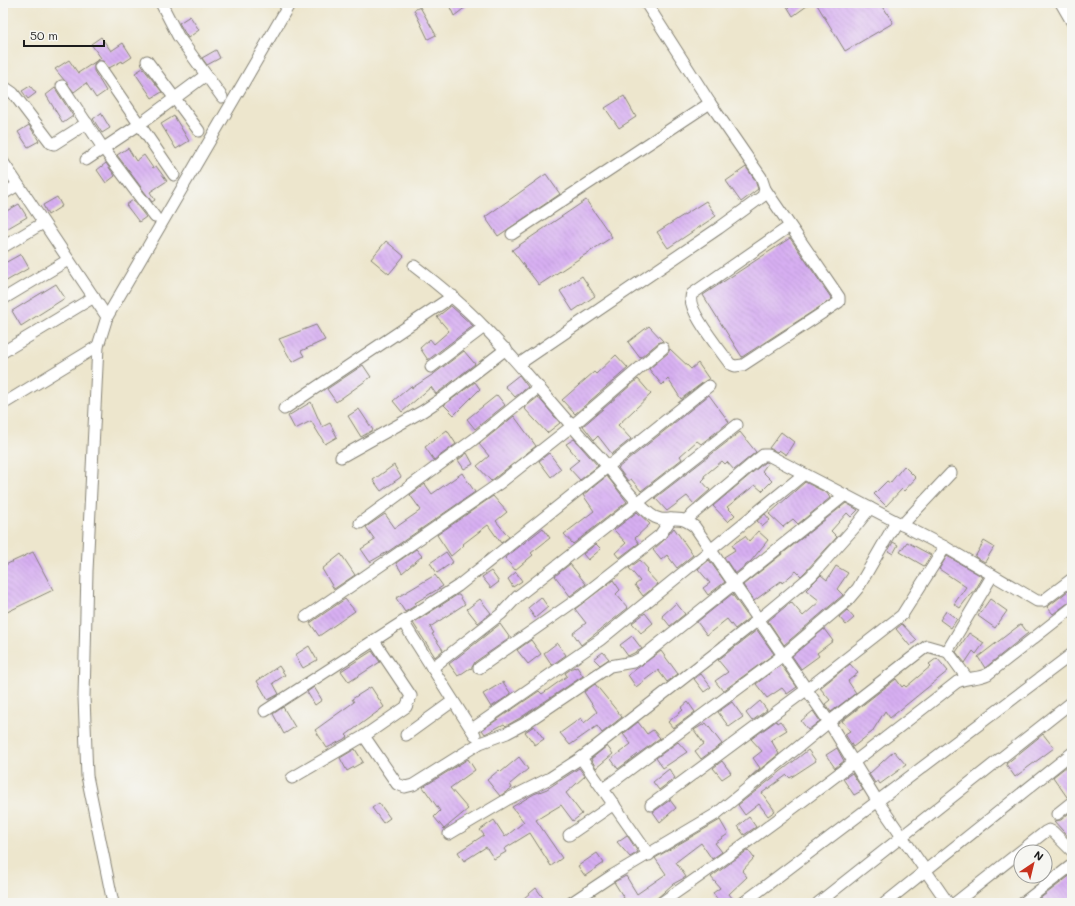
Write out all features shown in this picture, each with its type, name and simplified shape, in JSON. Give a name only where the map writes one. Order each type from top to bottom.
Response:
[{"type":"street","points":[[161,3],[178,36],[222,97]]},
{"type":"street","points":[[114,903],[92,808],[87,776],[84,705],[87,571],[98,346],[107,317],[290,3]]},
{"type":"street","points":[[646,3],[710,103],[762,177],[765,189],[839,297],[839,302],[743,365],[735,366],[730,364],[698,319],[690,302],[690,298],[692,294],[790,226]]},
{"type":"street","points":[[1060,3],[1072,22]]},
{"type":"street","points":[[147,61],[199,131]]},
{"type":"street","points":[[100,67],[174,175]]},
{"type":"street","points":[[86,160],[176,99],[206,76]]},
{"type":"street","points":[[3,86],[13,93],[51,143],[54,144],[87,123]]},
{"type":"street","points":[[62,86],[104,148],[155,217]]},
{"type":"street","points":[[512,234],[710,103]]},
{"type":"street","points":[[3,162],[107,317]]},
{"type":"street","points":[[3,194],[18,185]]},
{"type":"street","points":[[519,364],[719,228],[763,196],[765,189]]},
{"type":"street","points":[[3,247],[43,223]]},
{"type":"street","points":[[3,299],[68,260]]},
{"type":"street","points":[[414,266],[453,296],[506,349],[638,502],[651,515],[660,520],[686,520],[694,527],[735,584],[782,656],[829,722],[853,764],[902,838],[948,903]]},
{"type":"street","points":[[284,409],[453,296]]},
{"type":"street","points":[[3,352],[94,298]]},
{"type":"street","points":[[431,367],[484,327]]},
{"type":"street","points":[[3,404],[98,346]]},
{"type":"street","points":[[306,617],[500,483],[572,426],[664,348]]},
{"type":"street","points":[[341,457],[428,408],[506,349]]},
{"type":"street","points":[[265,711],[458,586],[709,386]]},
{"type":"street","points":[[360,523],[473,440],[538,387]]},
{"type":"street","points":[[432,668],[501,614],[518,596],[737,425]]},
{"type":"street","points":[[686,520],[763,455],[768,455],[945,547],[992,576],[1037,601],[1043,601],[1072,578]]},
{"type":"street","points":[[603,789],[782,656],[847,601],[858,588],[899,524],[951,473]]},
{"type":"street","points":[[472,729],[600,640],[804,474]]},
{"type":"street","points":[[364,736],[397,784],[405,787],[413,785],[480,743],[507,733],[524,724],[610,666],[633,662],[641,658],[845,495]]},
{"type":"street","points":[[448,834],[508,799],[550,778],[581,758],[758,620],[811,576],[870,508]]},
{"type":"street","points":[[479,668],[600,582],[660,535],[671,519]]},
{"type":"street","points":[[651,806],[806,690],[902,615],[945,547]]},
{"type":"street","points":[[948,652],[992,576]]},
{"type":"street","points":[[661,903],[727,858],[853,764],[957,682],[967,678],[981,677],[988,674],[1072,608]]},
{"type":"street","points":[[403,622],[480,743]]},
{"type":"street","points":[[292,778],[364,736],[406,706],[410,696],[374,641]]},
{"type":"street","points":[[571,903],[613,875],[716,814],[829,722],[927,646],[948,652],[967,678]]},
{"type":"street","points":[[743,903],[1072,654]]},
{"type":"street","points":[[406,735],[453,701]]},
{"type":"street","points":[[818,903],[1072,702]]},
{"type":"street","points":[[885,903],[1072,754]]},
{"type":"street","points":[[581,758],[649,855]]},
{"type":"street","points":[[1057,814],[1072,802]]},
{"type":"street","points":[[569,835],[614,804]]},
{"type":"street","points":[[955,903],[1049,830],[1053,832],[1072,851]]},
{"type":"street","points":[[1023,903],[1072,865]]},
{"type":"building","points":[[448,3],[471,3],[454,16]]},
{"type":"building","points":[[785,3],[811,3],[793,16]]},
{"type":"building","points":[[816,3],[881,3],[893,23],[845,51]]},
{"type":"building","points":[[420,7],[436,35],[428,39],[414,10]]},
{"type":"building","points":[[190,16],[199,30],[188,38],[179,23]]},
{"type":"building","points":[[101,37],[111,51],[123,43],[132,57],[123,63],[122,61],[109,68],[103,61],[96,61],[101,58],[91,44]]},
{"type":"building","points":[[216,50],[220,58],[207,65],[202,58]]},
{"type":"building","points":[[69,60],[78,73],[96,61],[94,64],[94,71],[106,91],[96,98],[86,83],[74,92],[55,69]]},
{"type":"building","points":[[143,68],[162,92],[152,98],[135,73]]},
{"type":"building","points":[[30,86],[36,93],[28,99],[22,91]]},
{"type":"building","points":[[55,88],[73,116],[63,123],[46,95]]},
{"type":"building","points":[[624,96],[636,117],[619,128],[605,108]]},
{"type":"building","points":[[101,113],[110,128],[102,133],[93,119]]},
{"type":"building","points":[[174,116],[189,141],[176,149],[161,124]]},
{"type":"building","points":[[29,125],[39,141],[28,147],[18,132]]},
{"type":"building","points":[[128,148],[136,161],[144,155],[153,168],[156,166],[167,181],[150,192],[155,200],[152,202],[117,155]]},
{"type":"building","points":[[106,163],[115,176],[106,183],[97,170]]},
{"type":"building","points":[[746,167],[755,180],[758,189],[741,202],[726,181]]},
{"type":"building","points":[[546,174],[560,194],[498,236],[485,217]]},
{"type":"building","points":[[57,197],[62,206],[48,215],[43,205]]},
{"type":"building","points":[[133,200],[146,217],[139,222],[126,205]]},
{"type":"building","points":[[586,200],[612,237],[539,285],[512,250]]},
{"type":"building","points":[[706,201],[716,216],[668,248],[657,232]]},
{"type":"building","points":[[19,204],[27,217],[3,231],[3,213]]},
{"type":"building","points":[[790,238],[832,299],[742,357],[703,295]]},
{"type":"building","points":[[386,241],[404,256],[389,274],[371,259]]},
{"type":"building","points":[[21,254],[29,268],[3,283],[3,264]]},
{"type":"building","points":[[582,276],[595,296],[573,311],[560,291]]},
{"type":"building","points":[[56,284],[65,298],[21,326],[12,311]]},
{"type":"building","points":[[451,306],[473,326],[428,360],[420,348],[430,339],[434,344],[449,331],[437,317]]},
{"type":"building","points":[[316,325],[325,340],[301,351],[304,356],[292,362],[279,339]]},
{"type":"building","points":[[649,326],[663,341],[658,343],[640,358],[628,342]]},
{"type":"building","points":[[670,349],[691,369],[698,363],[709,379],[681,399],[668,379],[662,385],[649,369],[668,353]]},
{"type":"building","points":[[464,351],[475,364],[436,394],[431,387],[402,412],[393,401],[411,386],[412,388],[435,373]]},
{"type":"building","points":[[616,355],[628,368],[575,414],[562,400],[594,372],[596,374]]},
{"type":"building","points":[[363,365],[371,377],[336,402],[327,389]]},
{"type":"building","points":[[519,375],[528,387],[515,397],[505,386]]},
{"type":"building","points":[[638,379],[651,394],[618,425],[631,439],[612,454],[598,436],[594,440],[583,426]]},
{"type":"building","points":[[475,382],[480,389],[454,415],[444,405]]},
{"type":"building","points":[[497,395],[505,405],[475,429],[467,419]]},
{"type":"building","points":[[709,395],[729,422],[701,444],[697,441],[680,456],[682,459],[641,491],[631,479],[628,481],[618,468]]},
{"type":"building","points":[[538,397],[560,423],[547,433],[524,408]]},
{"type":"building","points":[[311,402],[322,427],[330,423],[337,437],[325,444],[311,421],[295,429],[288,416]]},
{"type":"building","points":[[359,409],[373,430],[361,437],[348,416]]},
{"type":"building","points":[[514,416],[536,446],[491,481],[477,466],[489,456],[479,444]]},
{"type":"building","points":[[447,430],[456,444],[434,460],[425,447]]},
{"type":"building","points":[[740,432],[756,452],[734,470],[727,462],[725,464],[722,461],[704,476],[705,478],[702,481],[710,490],[694,504],[687,496],[667,511],[655,498]]},
{"type":"building","points":[[781,432],[794,442],[786,455],[779,450],[777,452],[769,448]]},
{"type":"building","points":[[574,439],[598,466],[580,480],[569,468],[579,460],[566,444]]},
{"type":"building","points":[[467,453],[473,464],[464,469],[458,460]]},
{"type":"building","points":[[549,453],[561,469],[551,477],[539,461]]},
{"type":"building","points":[[765,462],[768,463],[762,471],[772,481],[762,491],[755,485],[727,507],[735,515],[728,522],[713,506]]},
{"type":"building","points":[[394,465],[401,477],[381,491],[373,480]]},
{"type":"building","points":[[904,466],[916,478],[904,491],[902,489],[886,506],[874,494],[887,481],[890,483]]},
{"type":"building","points":[[462,473],[475,492],[389,551],[370,562],[361,549],[375,540],[366,527],[385,514],[395,528],[421,510],[410,495],[425,484],[432,494]]},
{"type":"building","points":[[607,476],[627,502],[573,544],[564,534],[594,511],[583,495]]},
{"type":"building","points":[[805,482],[827,493],[830,498],[798,524],[793,519],[783,527],[769,514]]},
{"type":"building","points":[[493,496],[507,512],[496,521],[509,537],[501,543],[488,525],[463,544],[464,545],[451,556],[437,535]]},
{"type":"building","points":[[846,503],[858,510],[851,517],[847,513],[831,531],[837,537],[806,571],[801,576],[796,571],[782,583],[781,581],[754,601],[743,585]]},
{"type":"building","points":[[637,512],[650,524],[635,538],[639,543],[619,558],[615,553],[626,543],[614,530]]},
{"type":"building","points":[[765,514],[770,520],[763,526],[757,521]]},
{"type":"building","points":[[543,528],[550,538],[531,553],[533,555],[515,570],[505,558]]},
{"type":"building","points":[[674,528],[693,555],[677,568],[667,555],[661,560],[653,550]]},
{"type":"building","points":[[758,531],[768,540],[751,561],[735,574],[724,557],[735,550],[732,545],[745,536],[749,541]]},
{"type":"building","points":[[984,541],[994,547],[985,562],[975,557]]},
{"type":"building","points":[[893,542],[898,545],[893,554],[888,551]]},
{"type":"building","points":[[907,542],[931,555],[924,566],[900,552]]},
{"type":"building","points":[[596,544],[601,549],[588,560],[583,554]]},
{"type":"building","points":[[416,549],[422,556],[402,573],[396,563]]},
{"type":"building","points":[[33,552],[53,590],[3,614],[3,566]]},
{"type":"building","points":[[446,552],[453,562],[437,573],[430,563]]},
{"type":"building","points":[[341,554],[355,575],[334,589],[322,569]]},
{"type":"building","points":[[947,556],[983,577],[974,592],[972,592],[960,608],[954,604],[966,587],[939,569]]},
{"type":"building","points":[[640,560],[648,569],[646,571],[658,584],[643,596],[635,585],[640,581],[629,568]]},
{"type":"building","points":[[709,560],[725,582],[708,595],[703,588],[710,583],[698,569]]},
{"type":"building","points":[[570,564],[586,584],[570,596],[555,576]]},
{"type":"building","points":[[836,566],[848,573],[837,589],[843,595],[784,645],[768,621],[791,602],[803,616],[820,601],[806,590],[821,575],[827,580]]},
{"type":"building","points":[[491,571],[499,582],[491,588],[482,577]]},
{"type":"building","points":[[516,572],[522,581],[513,587],[508,579]]},
{"type":"building","points":[[435,575],[443,586],[415,603],[416,605],[405,612],[396,598]]},
{"type":"building","points":[[613,580],[620,590],[616,594],[628,608],[581,645],[573,633],[586,623],[575,609]]},
{"type":"building","points":[[1072,588],[1072,600],[1053,614],[1047,607]]},
{"type":"building","points":[[732,594],[749,618],[735,629],[727,619],[707,635],[697,622]]},
{"type":"building","points":[[459,595],[465,604],[430,627],[434,633],[432,634],[443,650],[435,657],[413,623]]},
{"type":"building","points":[[541,597],[548,607],[535,618],[528,608]]},
{"type":"building","points":[[345,599],[355,611],[319,636],[310,623]]},
{"type":"building","points":[[480,599],[491,613],[478,623],[467,609]]},
{"type":"building","points":[[990,599],[1007,611],[995,628],[978,616]]},
{"type":"building","points":[[676,603],[685,614],[670,626],[662,616]]},
{"type":"building","points":[[847,610],[854,618],[846,625],[839,617]]},
{"type":"building","points":[[946,611],[957,619],[951,628],[940,620]]},
{"type":"building","points":[[645,613],[653,623],[641,633],[632,623]]},
{"type":"building","points":[[500,624],[510,638],[475,662],[471,669],[470,668],[458,676],[449,664]]},
{"type":"building","points":[[902,624],[917,640],[910,646],[896,629]]},
{"type":"building","points":[[1021,624],[1028,633],[985,668],[978,657]]},
{"type":"building","points":[[824,629],[833,641],[817,653],[819,656],[801,669],[792,656]]},
{"type":"building","points":[[757,630],[774,654],[723,691],[715,681],[728,672],[718,660]]},
{"type":"building","points":[[969,633],[984,643],[976,654],[973,651],[965,663],[956,652]]},
{"type":"building","points":[[632,636],[642,649],[628,656],[620,645]]},
{"type":"building","points":[[531,640],[541,654],[528,664],[517,650]]},
{"type":"building","points":[[557,643],[566,655],[552,665],[544,653]]},
{"type":"building","points":[[309,646],[317,660],[303,668],[295,655]]},
{"type":"building","points":[[372,651],[380,662],[349,682],[341,671]]},
{"type":"building","points":[[661,651],[678,674],[667,682],[658,670],[636,687],[628,675]]},
{"type":"building","points":[[603,652],[609,659],[600,665],[594,659]]},
{"type":"building","points":[[937,658],[948,671],[890,718],[885,711],[872,732],[853,747],[845,734],[850,731],[842,721],[896,679],[902,687],[904,685],[906,687],[931,666],[929,664]]},
{"type":"building","points":[[850,664],[858,673],[848,681],[856,693],[831,712],[825,704],[830,700],[820,688]]},
{"type":"building","points":[[781,665],[797,687],[787,694],[782,688],[767,698],[756,684]]},
{"type":"building","points":[[279,666],[285,675],[273,683],[279,694],[268,700],[257,681]]},
{"type":"building","points":[[574,667],[577,667],[583,676],[506,726],[504,724],[485,734],[482,730],[539,691],[542,694],[567,676],[565,673]]},
{"type":"building","points":[[701,674],[711,687],[704,692],[694,679]]},
{"type":"building","points":[[503,682],[511,694],[491,707],[483,694]]},
{"type":"building","points":[[595,684],[622,717],[602,733],[597,726],[570,745],[560,733],[581,718],[584,723],[597,712],[584,692]]},
{"type":"building","points":[[314,687],[322,700],[315,705],[307,692]]},
{"type":"building","points":[[371,687],[384,707],[346,735],[348,737],[327,748],[315,730],[354,702],[352,699]]},
{"type":"building","points":[[760,701],[767,710],[752,721],[746,713]]},
{"type":"building","points":[[688,702],[695,712],[673,728],[668,722],[683,710],[681,708]]},
{"type":"building","points":[[732,702],[743,717],[729,727],[718,712]]},
{"type":"building","points":[[283,707],[295,727],[284,734],[273,714]]},
{"type":"building","points":[[813,711],[820,721],[808,730],[801,721]]},
{"type":"building","points":[[776,721],[777,723],[780,721],[787,730],[771,740],[779,754],[748,779],[760,768],[753,758],[762,751],[751,739]]},
{"type":"building","points":[[638,722],[647,734],[653,730],[660,738],[618,769],[611,759],[631,744],[623,734]]},
{"type":"building","points":[[706,723],[722,744],[701,759],[695,751],[704,744],[694,730]]},
{"type":"building","points":[[534,726],[544,739],[535,745],[525,732]]},
{"type":"building","points":[[1043,734],[1054,748],[1015,777],[1006,764]]},
{"type":"building","points":[[678,742],[687,752],[663,768],[656,758]]},
{"type":"building","points":[[607,746],[613,754],[596,768],[591,759]]},
{"type":"building","points":[[837,748],[844,761],[835,768],[826,755]]},
{"type":"building","points":[[355,749],[363,762],[347,771],[340,758]]},
{"type":"building","points":[[808,750],[816,761],[790,778],[787,775],[762,793],[775,811],[768,816],[759,804],[745,815],[738,805]]},
{"type":"building","points":[[894,751],[906,765],[880,784],[878,781],[875,783],[869,774]]},
{"type":"building","points":[[519,757],[528,769],[510,784],[512,788],[500,796],[487,780],[499,770],[501,772]]},
{"type":"building","points":[[468,759],[475,770],[450,788],[468,809],[444,829],[434,817],[440,811],[423,787]]},
{"type":"building","points":[[722,761],[731,773],[722,779],[713,768]]},
{"type":"building","points":[[1072,762],[1072,795],[1067,797],[1053,777]]},
{"type":"building","points":[[579,768],[585,776],[566,793],[582,814],[573,821],[561,805],[536,820],[562,858],[551,866],[530,833],[504,849],[506,852],[494,859],[486,847],[464,861],[458,852],[484,835],[480,830],[494,820],[505,837],[524,822],[512,807],[534,794],[547,789]]},
{"type":"building","points":[[669,769],[675,778],[659,790],[653,782]]},
{"type":"building","points":[[852,773],[863,790],[854,795],[843,779]]},
{"type":"building","points":[[670,800],[676,808],[660,822],[653,812]]},
{"type":"building","points":[[379,803],[390,818],[383,823],[372,808]]},
{"type":"building","points":[[1069,813],[1072,817],[1072,841],[1054,821],[1061,820]]},
{"type":"building","points":[[749,817],[756,827],[744,835],[738,826]]},
{"type":"building","points":[[720,820],[728,834],[715,843],[722,852],[712,859],[701,843],[676,862],[686,877],[673,884],[655,900],[650,903],[617,903],[624,898],[614,882],[626,876],[637,894],[666,874],[655,858]]},
{"type":"building","points":[[627,835],[638,852],[630,857],[617,842]]},
{"type":"building","points":[[748,850],[754,858],[742,871],[747,877],[729,894],[736,903],[720,903],[713,893],[720,888],[711,877]]},
{"type":"building","points":[[597,853],[604,863],[585,876],[578,866]]},
{"type":"building","points":[[1072,874],[1072,903],[1034,903]]},
{"type":"building","points":[[536,888],[547,903],[518,903]]}]
